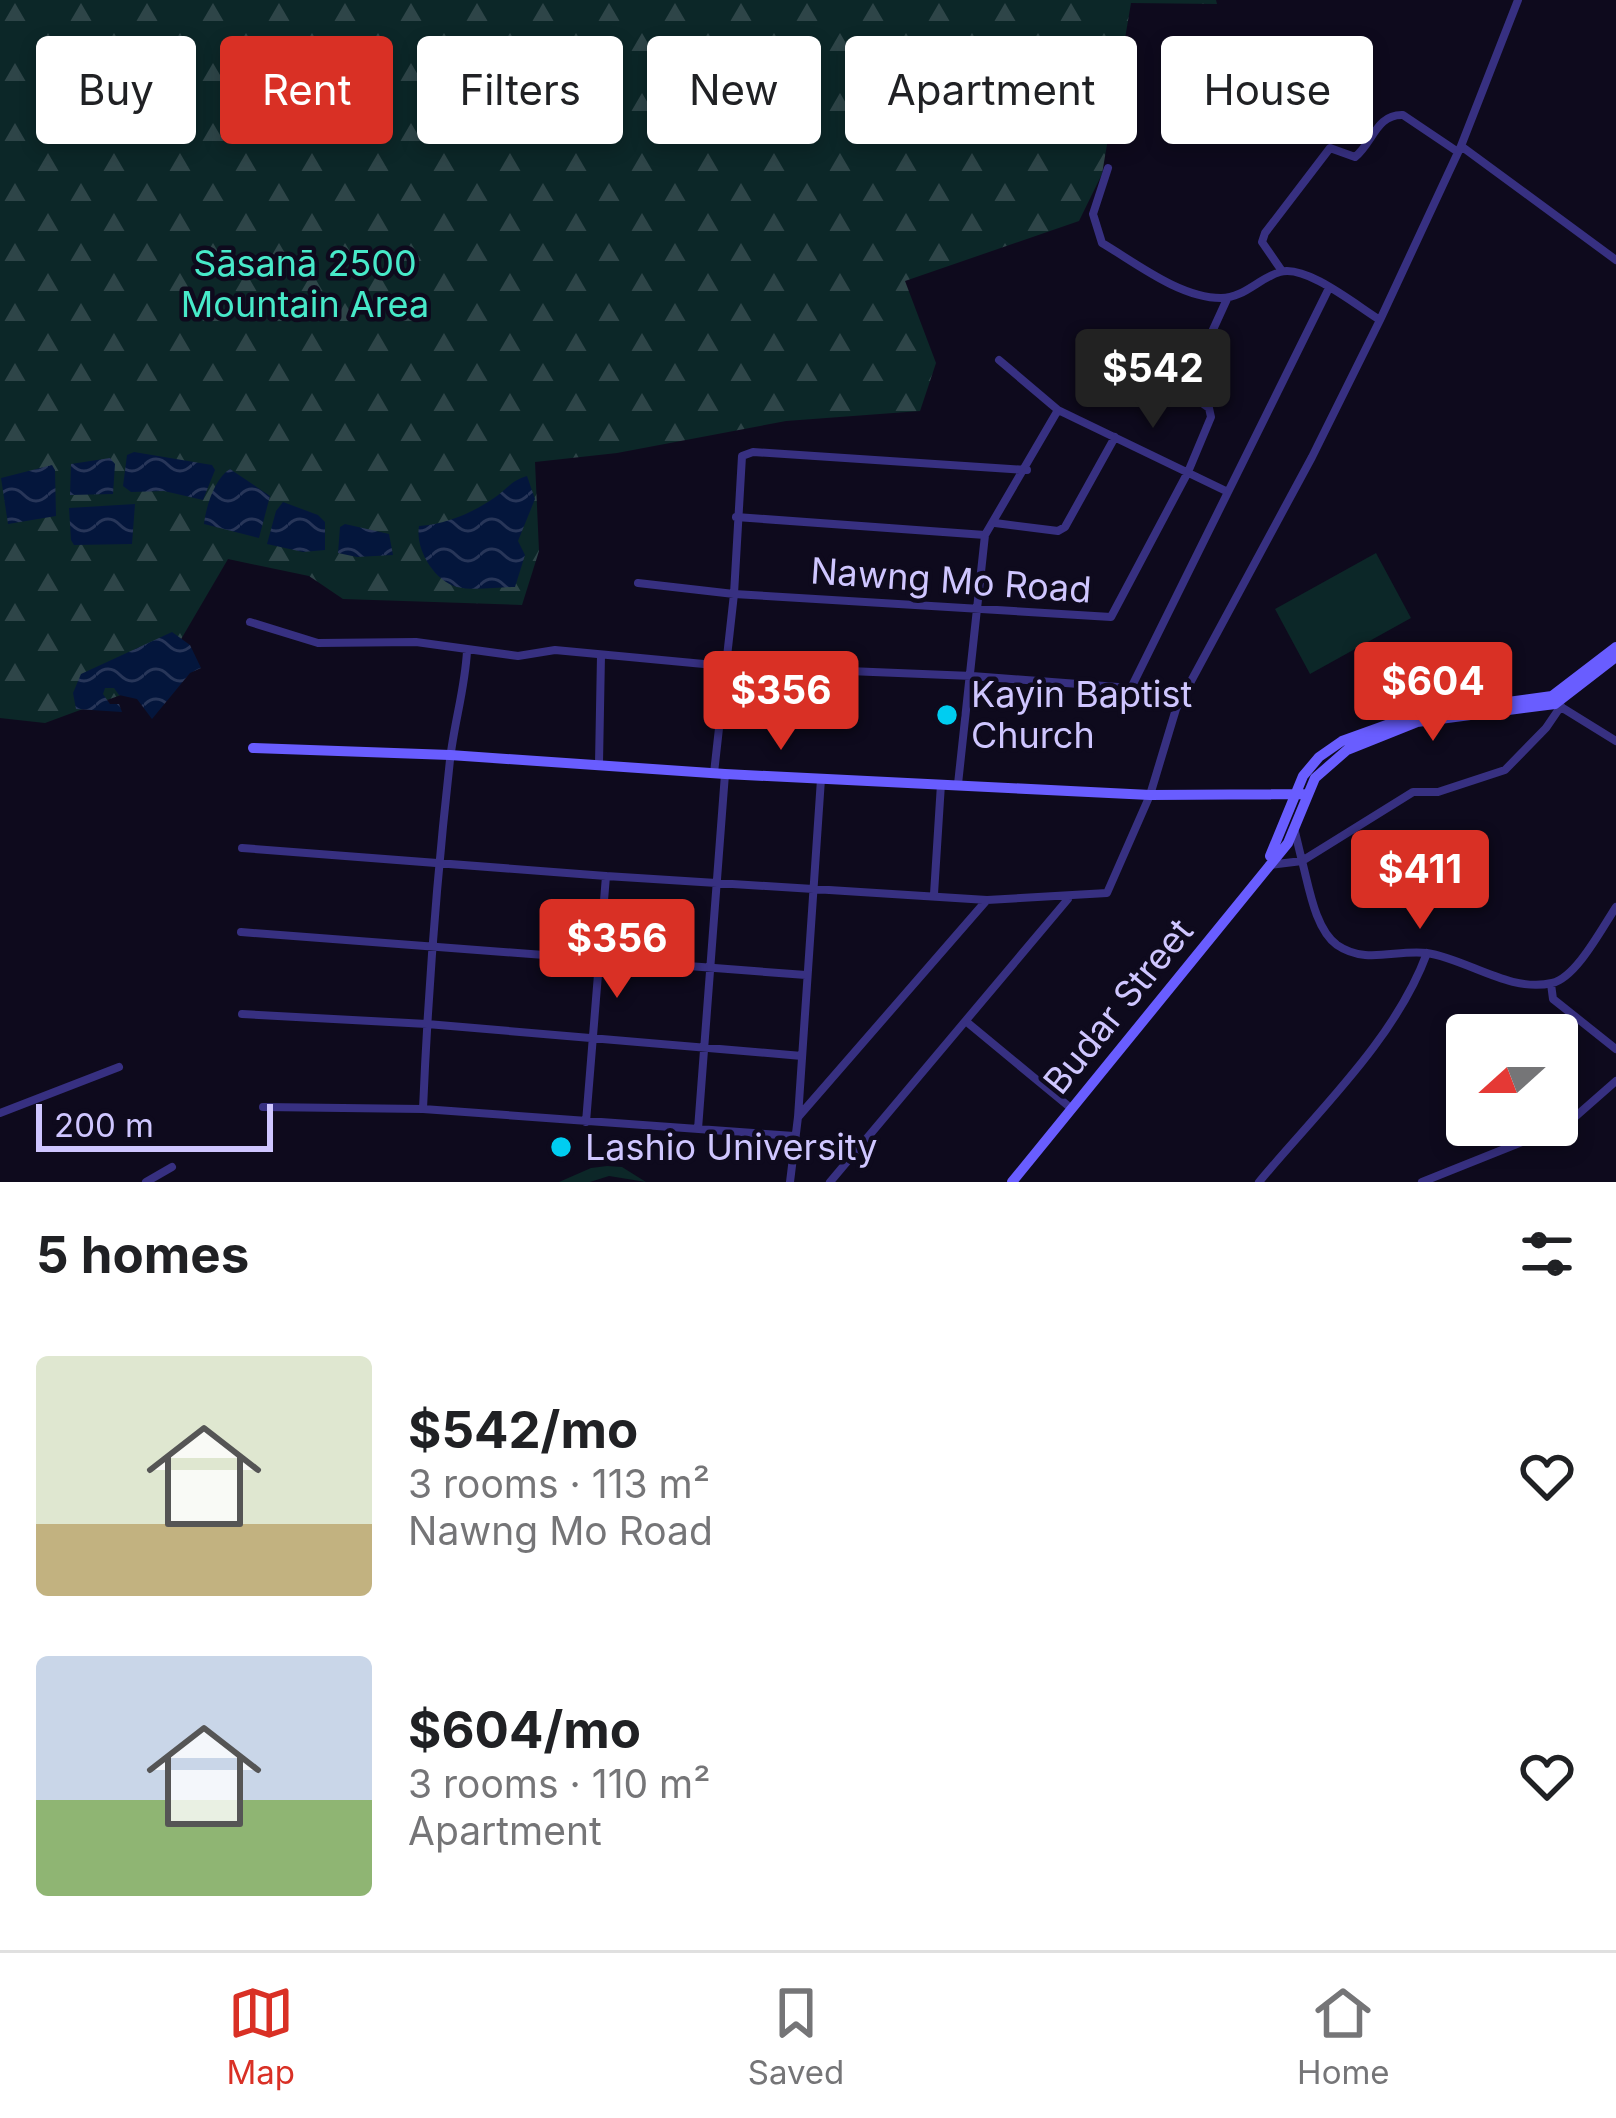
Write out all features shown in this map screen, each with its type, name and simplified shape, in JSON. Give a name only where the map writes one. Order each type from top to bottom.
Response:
[{"type":"street","points":[[242,848],[987,900],[1107,893],[1150,795],[1176,710],[1380,320],[1460,149],[1518,0]]},
{"type":"street","points":[[1282,271],[1262,242],[1265,232],[1330,148],[1354,158],[1383,119],[1392,115],[1460,149],[1616,260]]},
{"type":"street","points":[[1108,168],[1093,214],[1102,243],[1203,296],[1226,299],[1282,271],[1307,274],[1380,320]]},
{"type":"street","points":[[1131,688],[1329,288]]},
{"type":"street","name":"Nawng Mo Road","points":[[638,584],[1105,618],[1115,614],[1188,472],[1211,412],[1188,396],[1186,384],[1226,299]]},
{"type":"street","points":[[999,360],[1058,410],[1228,492]]},
{"type":"street","points":[[958,784],[985,535],[1058,410]]},
{"type":"street","points":[[995,523],[1058,531],[1065,526],[1114,437]]},
{"type":"street","points":[[698,1129],[742,456],[753,452],[1027,470]]},
{"type":"street","points":[[736,517],[985,535]]},
{"type":"street","points":[[250,622],[318,643],[416,642],[518,656],[555,650],[725,666],[1131,688],[1176,710]]},
{"type":"street","points":[[1268,865],[1302,861],[1413,792],[1438,792],[1505,770],[1546,728],[1557,702],[1616,647]]},
{"type":"street","points":[[423,1108],[450,755],[464,692],[467,651]]},
{"type":"street","points":[[598,763],[601,655]]},
{"type":"street","points":[[1268,865],[1302,794],[1326,765],[1373,738],[1417,722],[1557,702],[1616,657]]},
{"type":"street","points":[[1557,702],[1616,741]]},
{"type":"street","points":[[253,748],[1150,795],[1302,794]]},
{"type":"street","points":[[790,1182],[820,779]]},
{"type":"street","points":[[934,894],[941,784]]},
{"type":"street","points":[[1268,865],[1294,831],[1302,794]]},
{"type":"street","points":[[1294,831],[1318,917],[1334,943],[1362,956],[1427,953],[1513,981],[1551,984],[1570,974],[1616,907]]},
{"type":"street","name":"Budar Street","points":[[1012,1182],[1268,865]]},
{"type":"street","points":[[586,1122],[606,876]]},
{"type":"street","points":[[830,1182],[1069,898]]},
{"type":"street","points":[[798,1117],[987,900]]},
{"type":"street","points":[[241,932],[806,975]]},
{"type":"street","points":[[1259,1182],[1387,1025],[1427,953]]},
{"type":"street","points":[[1551,984],[1553,999],[1616,1049]]},
{"type":"street","points":[[242,1014],[427,1024],[802,1056]]},
{"type":"street","points":[[968,1022],[1072,1109]]},
{"type":"street","points":[[0,1113],[119,1067]]},
{"type":"street","points":[[1422,1182],[1567,1124],[1616,1082]]},
{"type":"street","points":[[263,1107],[423,1108],[794,1136]]},
{"type":"street","points":[[146,1182],[172,1166]]},
{"type":"green space","name":"Sāsanā 2500 Mountain Area","points":[[0,0],[1216,0],[1217,4],[1131,3],[1125,36],[845,36],[845,144],[1107,144],[1102,174],[1079,221],[905,281],[936,363],[920,411],[786,421],[617,453],[535,462],[539,551],[522,605],[343,599],[309,576],[228,559],[156,682],[45,723],[0,718]]},
{"type":"green space","points":[[1376,553],[1411,618],[1310,674],[1275,609]]},
{"type":"green space","points":[[622,1167],[646,1182],[609,1176],[590,1182],[559,1182],[591,1168]]},
{"type":"water","points":[[134,452],[212,465],[215,470],[203,500],[164,491],[131,492],[123,486],[127,455]]},
{"type":"water","points":[[110,458],[115,464],[113,494],[70,495],[71,464]]},
{"type":"water","points":[[52,465],[56,516],[8,524],[1,478]]},
{"type":"water","points":[[230,469],[270,496],[259,538],[204,524],[212,493]]},
{"type":"water","points":[[527,476],[535,499],[518,541],[525,555],[515,587],[463,588],[440,578],[423,553],[419,526],[468,513]]},
{"type":"water","points":[[283,502],[325,522],[325,550],[303,552],[267,544]]},
{"type":"water","points":[[135,504],[132,544],[74,545],[69,508]]},
{"type":"water","points":[[345,524],[389,534],[393,555],[338,553],[340,527]]},
{"type":"water","points":[[172,632],[190,645],[201,668],[190,673],[152,719],[137,699],[119,695],[114,688],[105,688],[103,694],[110,704],[119,704],[122,712],[76,709],[73,693],[81,674]]},
{"type":"place","name":"Kayin Baptist Church","points":[[947,715]]},
{"type":"place","name":"Lashio University","points":[[561,1147]]}]
